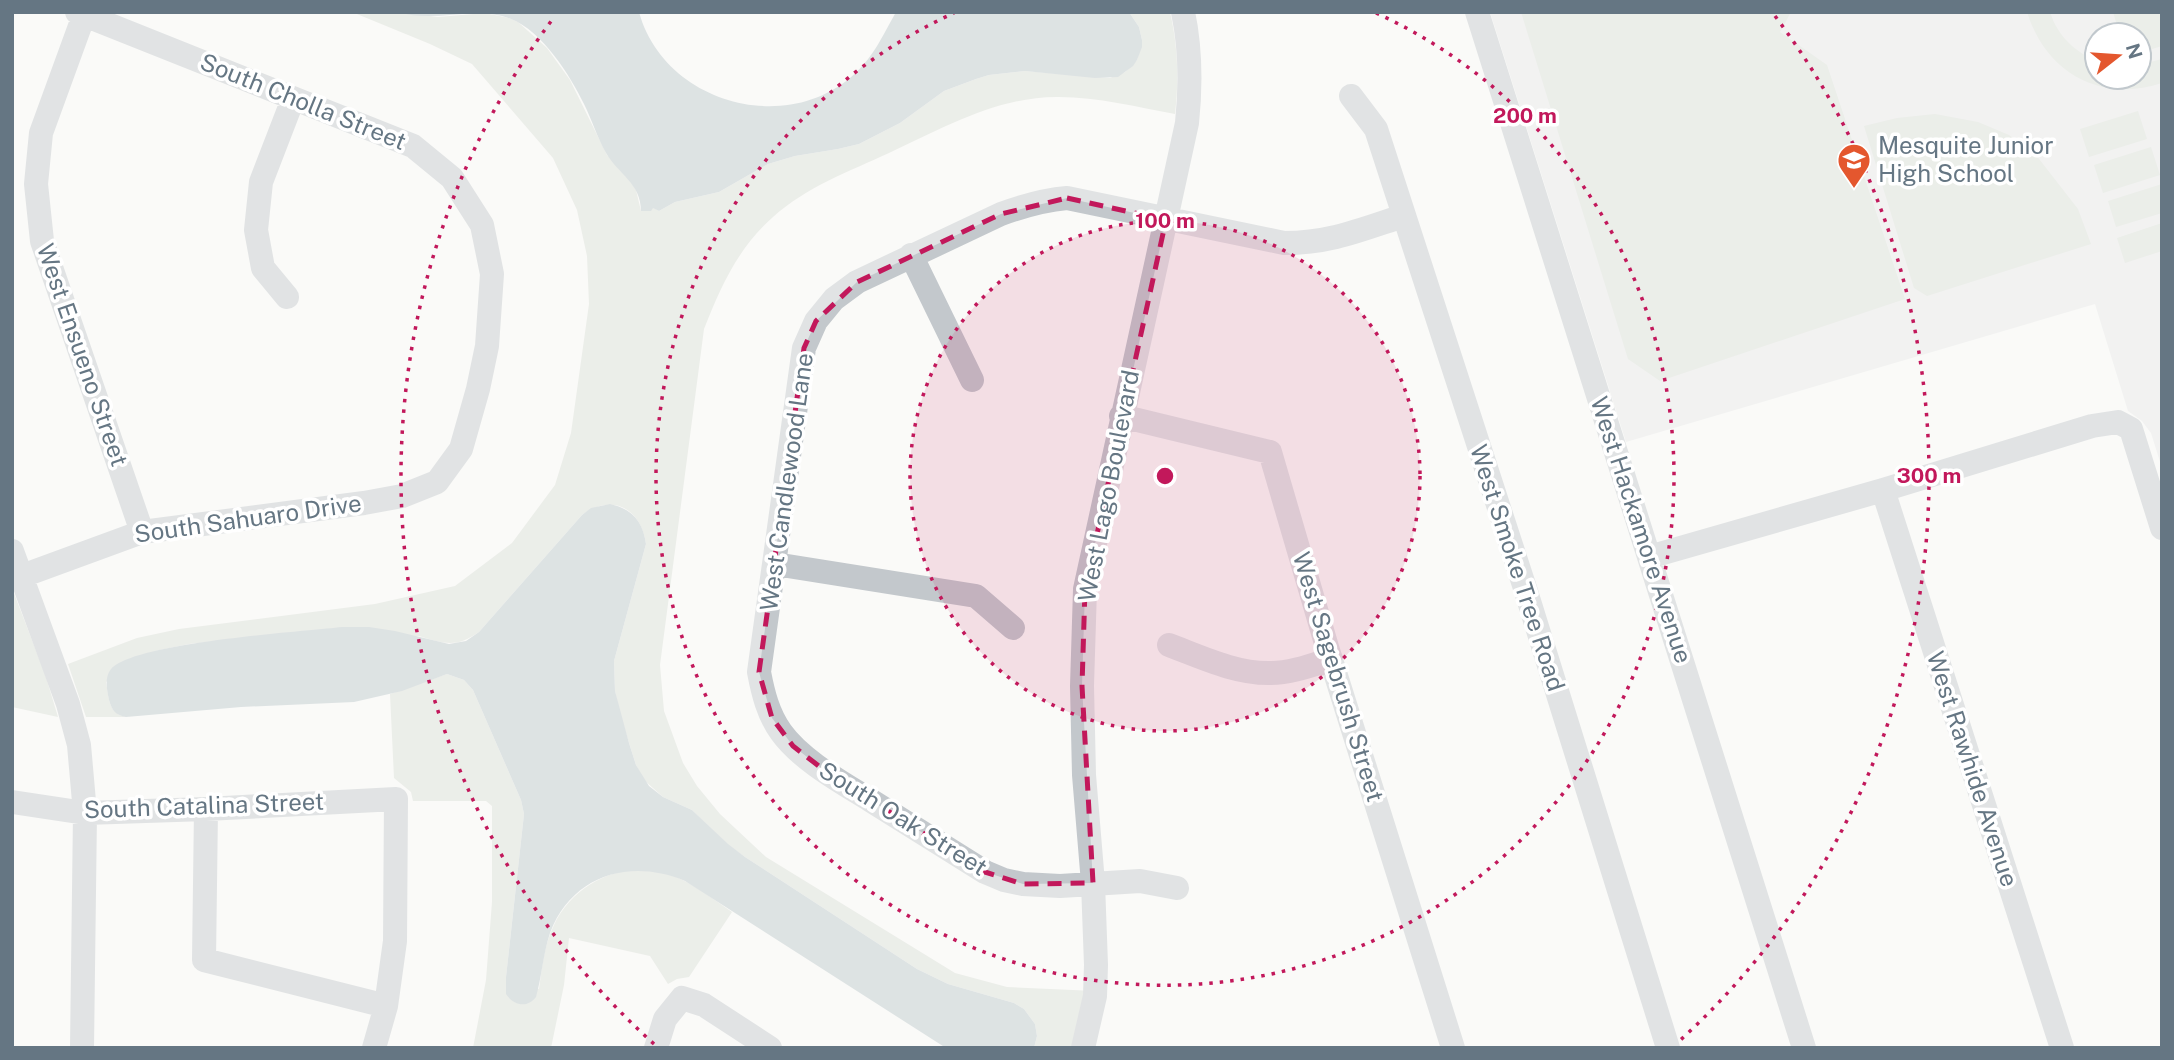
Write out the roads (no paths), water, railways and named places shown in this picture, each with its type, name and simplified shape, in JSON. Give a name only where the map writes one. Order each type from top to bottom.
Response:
[{"type":"street","name":"West Lago Boulevard","points":[[1083,1048],[1095,991],[1093,883],[1084,775],[1082,686],[1085,589],[1186,123],[1191,89],[1189,41],[1183,12]]},
{"type":"street","name":"West Hackamore Avenue","points":[[1477,12],[1804,1048]]},
{"type":"street","name":"South Cholla Street","points":[[80,14],[413,146],[452,178],[482,225],[492,274],[486,346],[478,389],[461,449]]},
{"type":"street","name":"West Ensueno Street","points":[[80,14],[41,133],[36,184],[42,241],[142,532]]},
{"type":"street","name":"West Smoke Tree Road","points":[[1351,96],[1376,129],[1524,584],[1668,1048]]},
{"type":"street","points":[[287,297],[263,268],[256,230],[261,183],[293,99]]},
{"type":"street","name":"West Candlewood Lane","points":[[772,718],[763,694],[759,672],[804,348],[816,321],[834,299],[857,282],[911,255],[1001,214],[1047,199],[1067,198],[1284,243],[1311,243],[1332,239],[1403,216]]},
{"type":"street","points":[[911,255],[972,380]]},
{"type":"street","name":"West Sagebrush Street","points":[[1121,416],[1270,452],[1331,659],[1453,1048]]},
{"type":"street","points":[[1649,557],[1883,490],[2092,426],[2118,422],[2131,429],[2162,528]]},
{"type":"street","name":"South Sahuaro Drive","points":[[22,576],[142,532],[402,496],[437,482],[461,449]]},
{"type":"street","name":"West Rawhide Avenue","points":[[1883,490],[2062,1048]]},
{"type":"street","points":[[12,551],[68,704],[79,746],[85,813],[82,1048]]},
{"type":"street","points":[[775,564],[976,596],[1013,628]]},
{"type":"street","points":[[1169,645],[1254,673],[1298,669],[1331,659]]},
{"type":"street","name":"South Oak Street","points":[[772,718],[793,746],[829,774],[985,872],[1004,880],[1060,886],[1140,881],[1177,888]]},
{"type":"street","name":"South Catalina Street","points":[[12,802],[85,813],[396,799],[395,941],[386,1006]]},
{"type":"street","points":[[206,809],[204,960],[386,1006],[374,1048]]},
{"type":"street","points":[[656,1048],[665,1019],[682,998],[704,1005],[770,1048]]},
{"type":"place","name":"Mesquite Junior High School","points":[[1854,190]]}]
